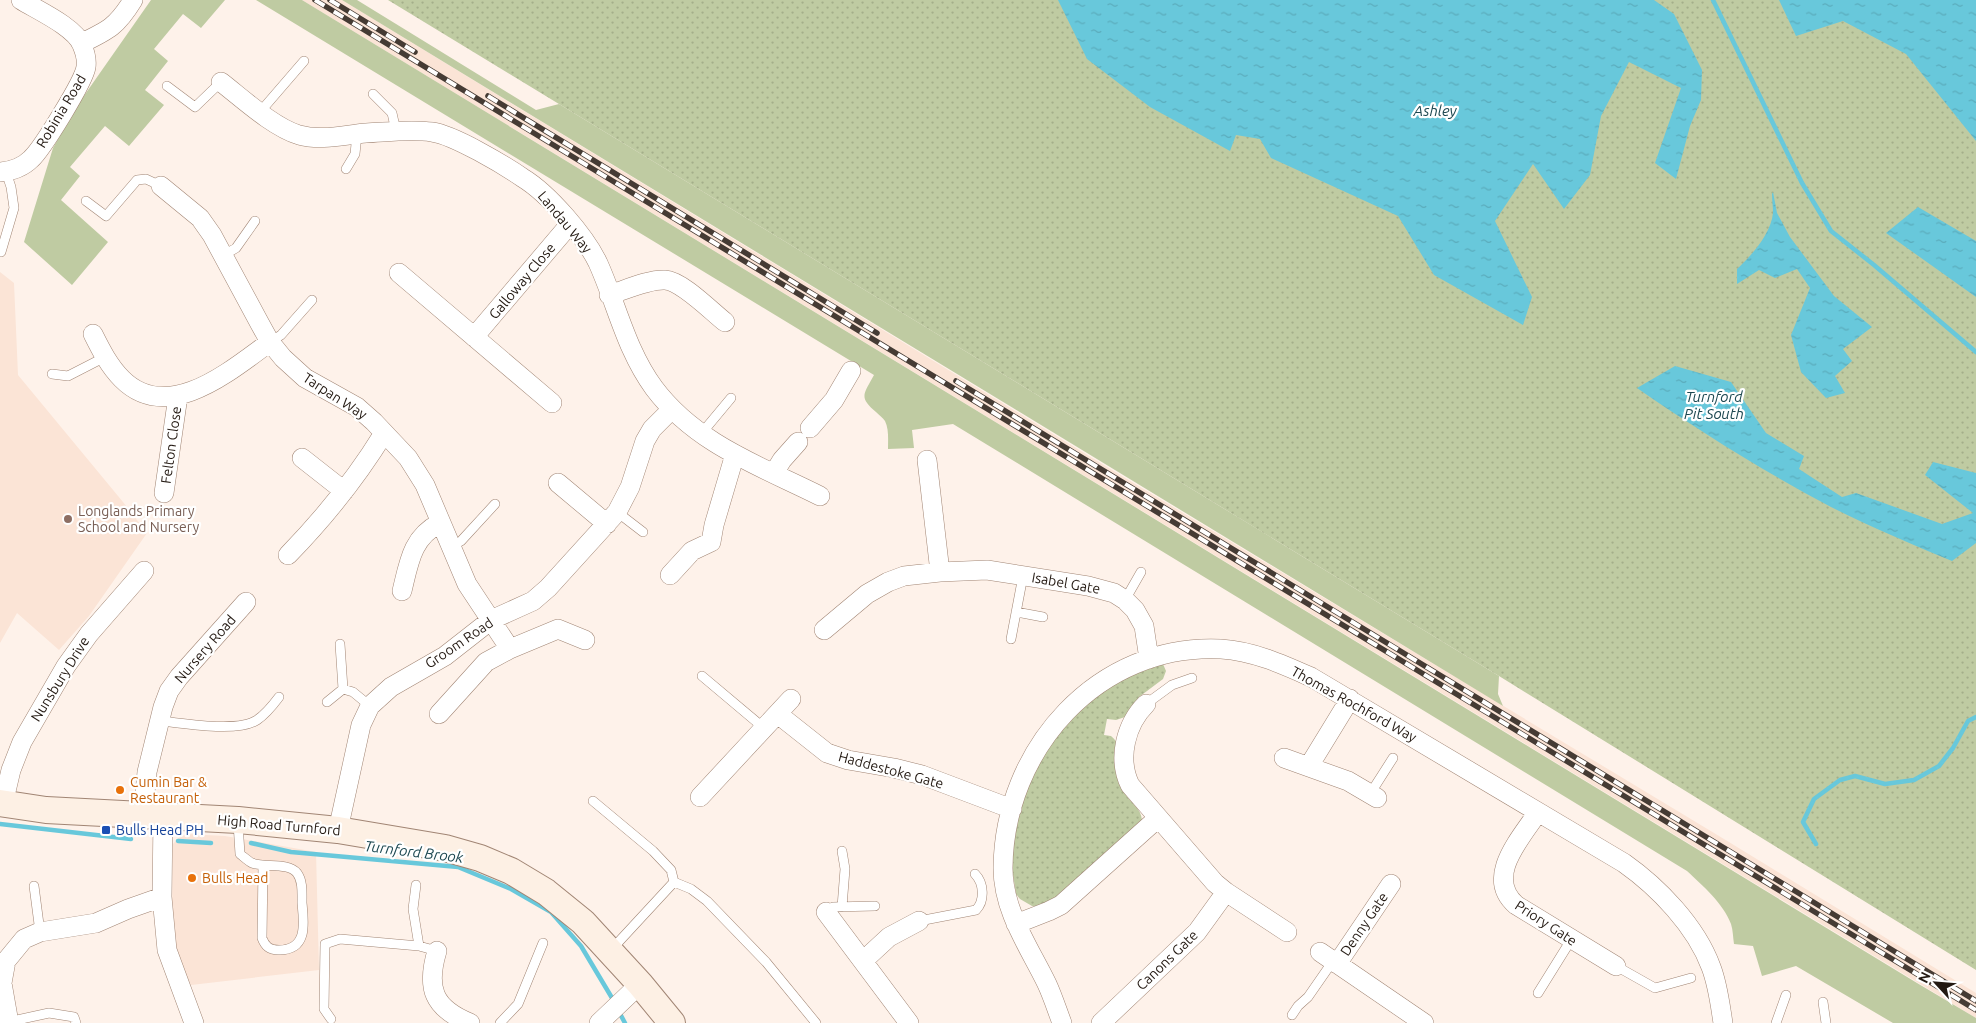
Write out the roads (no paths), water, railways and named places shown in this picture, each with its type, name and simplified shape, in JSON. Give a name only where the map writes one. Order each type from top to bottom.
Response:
[{"type":"main road","name":"High Road Turnford","points":[[1,803],[46,810],[238,820],[338,830],[445,848],[480,858],[511,871],[546,892],[583,922],[640,984],[672,1023]]},
{"type":"street","points":[[20,0],[66,28],[82,43],[110,29],[117,23],[133,0]]},
{"type":"street","name":"Robinia Road","points":[[3,172],[17,169],[32,159],[68,104],[86,69],[86,59],[82,43]]},
{"type":"street","name":"Landau Way","points":[[221,82],[260,112],[297,134],[316,138],[396,131],[433,132],[445,135],[525,179],[553,204],[591,251],[626,338],[642,370],[672,409],[700,434],[717,445],[820,496]]},
{"type":"street","name":"Tarpan Way","points":[[161,186],[200,218],[224,255],[270,342],[283,358],[300,374],[357,408],[398,446],[415,468],[425,485],[467,584],[510,649]]},
{"type":"street","name":"Galloway Close","points":[[474,337],[570,224]]},
{"type":"street","points":[[399,273],[552,403]]},
{"type":"street","points":[[609,295],[658,280],[668,280],[682,288],[725,322]]},
{"type":"street","name":"Felton Close","points":[[93,334],[105,357],[123,381],[138,391],[163,398],[178,396],[216,379],[270,342]]},
{"type":"street","points":[[810,428],[834,400],[851,372]]},
{"type":"street","name":"Felton Close","points":[[164,493],[178,396]]},
{"type":"street","name":"Groom Road","points":[[338,830],[361,725],[370,706],[391,686],[445,656],[491,620],[534,602],[566,570],[612,518],[630,487],[645,441],[652,429],[672,409]]},
{"type":"street","points":[[288,555],[324,518],[384,433]]},
{"type":"street","points":[[774,473],[782,460],[798,442]]},
{"type":"street","points":[[670,575],[692,551],[711,542],[714,525],[735,454]]},
{"type":"street","points":[[302,458],[344,491]]},
{"type":"street","points":[[927,460],[940,572]]},
{"type":"street","points":[[558,483],[612,518]]},
{"type":"street","points":[[402,591],[418,540],[430,528],[440,523]]},
{"type":"street","name":"Isabel Gate","points":[[824,630],[877,586],[904,576],[988,570],[1098,588],[1114,593],[1135,610],[1144,626],[1149,659]]},
{"type":"street","name":"Nunsbury Drive","points":[[1,803],[22,742],[66,666],[89,634],[144,571]]},
{"type":"street","name":"Nursery Road","points":[[194,1023],[167,950],[147,772],[163,707],[169,691],[179,677],[246,602]]},
{"type":"street","points":[[439,714],[480,667],[510,649],[558,628],[585,640]]},
{"type":"street","name":"Thomas Rochford Way","points":[[1062,1023],[1046,984],[1016,924],[1007,896],[1003,870],[1005,838],[1020,782],[1029,762],[1047,732],[1062,715],[1095,685],[1122,670],[1176,651],[1222,649],[1276,661],[1311,677],[1624,863],[1645,878],[1672,905],[1692,933],[1710,965],[1720,997],[1723,1023]]},
{"type":"street","points":[[1309,766],[1350,699]]},
{"type":"street","points":[[700,797],[779,715],[791,700]]},
{"type":"street","points":[[1146,704],[1136,713],[1130,728],[1124,754],[1124,766],[1130,785],[1216,883],[1226,892],[1287,932]]},
{"type":"street","name":"Haddestoke Gate","points":[[779,715],[828,753],[848,760],[894,768],[922,776],[1012,808]]},
{"type":"street","points":[[1284,758],[1348,781],[1373,796]]},
{"type":"street","name":"Priory Gate","points":[[1538,812],[1507,862],[1502,877],[1507,896],[1516,905],[1616,966]]},
{"type":"street","points":[[1016,924],[1049,912],[1061,905],[1158,818]]},
{"type":"street","name":"Denny Gate","points":[[1391,884],[1330,959],[1424,1023]]},
{"type":"street","name":"Canons Gate","points":[[1101,1023],[1197,932],[1226,892]]},
{"type":"street","points":[[8,1022],[2,983],[6,962],[9,952],[24,939],[40,932],[96,923],[162,897]]},
{"type":"street","points":[[834,910],[863,961],[910,1023]]},
{"type":"street","points":[[863,961],[889,938],[919,920]]},
{"type":"street","points":[[428,948],[433,992],[446,1010],[470,1023]]},
{"type":"street","points":[[602,1020],[640,984]]},
{"type":"lane","points":[[260,112],[304,61]]},
{"type":"lane","points":[[167,86],[195,108],[221,82]]},
{"type":"lane","points":[[373,94],[392,113],[396,131]]},
{"type":"lane","points":[[346,170],[355,154],[357,134]]},
{"type":"lane","points":[[1,252],[14,208],[11,187],[3,172]]},
{"type":"lane","points":[[86,201],[106,216],[137,180],[146,179],[161,186]]},
{"type":"lane","points":[[224,255],[236,248],[255,221]]},
{"type":"lane","points":[[270,342],[281,335],[312,300]]},
{"type":"lane","points":[[52,374],[68,376],[105,357]]},
{"type":"lane","points":[[700,434],[731,398]]},
{"type":"lane","points":[[451,547],[461,541],[495,504]]},
{"type":"lane","points":[[612,518],[643,532]]},
{"type":"lane","points":[[1125,600],[1141,572]]},
{"type":"lane","points":[[1012,639],[1023,576]]},
{"type":"lane","points":[[1016,612],[1043,618]]},
{"type":"lane","points":[[340,644],[343,689]]},
{"type":"lane","points":[[702,676],[765,729]]},
{"type":"lane","points":[[1146,704],[1172,685],[1192,678]]},
{"type":"lane","points":[[343,689],[353,692],[370,706]]},
{"type":"lane","points":[[327,702],[343,689]]},
{"type":"lane","points":[[160,721],[202,725],[240,725],[256,721],[268,711],[279,697]]},
{"type":"lane","points":[[1373,796],[1393,758]]},
{"type":"lane","points":[[593,801],[654,851],[671,870],[674,882]]},
{"type":"lane","points":[[238,820],[240,854],[250,862],[263,866],[291,868],[301,879],[303,931],[300,940],[294,946],[283,950],[274,950],[265,946],[262,938],[263,866]]},
{"type":"lane","points":[[842,851],[845,869],[834,910],[875,906]]},
{"type":"lane","points":[[919,920],[976,910],[982,900],[982,891],[981,883],[975,874]]},
{"type":"lane","points":[[610,951],[674,882]]},
{"type":"lane","points":[[674,882],[690,889],[708,901],[766,962],[816,1023]]},
{"type":"lane","points":[[331,1019],[324,1009],[325,944],[340,939],[428,948],[412,909],[416,885]]},
{"type":"lane","points":[[34,886],[40,932]]},
{"type":"lane","points":[[1538,993],[1571,940]]},
{"type":"lane","points":[[500,1023],[518,1004],[543,943]]},
{"type":"lane","points":[[1292,1015],[1308,997],[1330,959]]},
{"type":"lane","points":[[1616,966],[1655,988],[1691,978]]},
{"type":"lane","points":[[1776,1023],[1786,995]]},
{"type":"lane","points":[[1823,1002],[1826,1023]]},
{"type":"lane","points":[[8,1022],[50,1013],[74,1017],[76,1023]]},
{"type":"water","name":"Ashley","points":[[1058,0],[1654,0],[1674,14],[1702,70],[1701,100],[1690,126],[1676,179],[1655,163],[1681,88],[1629,62],[1601,116],[1590,175],[1564,209],[1533,164],[1495,221],[1532,297],[1523,325],[1434,275],[1398,216],[1271,158],[1260,139],[1236,135],[1230,151],[1150,107],[1087,59]]},
{"type":"water","points":[[1779,0],[1976,0],[1976,141],[1906,54],[1843,21],[1796,36]]},
{"type":"water","points":[[1773,192],[1777,213],[1790,237],[1834,296],[1872,327],[1843,349],[1852,361],[1835,376],[1845,393],[1826,398],[1801,372],[1791,335],[1810,288],[1797,269],[1775,278],[1759,270],[1737,284],[1737,269],[1754,251],[1768,229],[1773,213]]},
{"type":"water","points":[[1918,207],[1976,241],[1976,297],[1886,233]]},
{"type":"water","name":"Turnford Pit South","points":[[1675,366],[1731,382],[1766,433],[1804,456],[1799,469],[1842,497],[1856,493],[1942,524],[1973,513],[1925,475],[1933,462],[1976,473],[1976,543],[1952,561],[1891,535],[1806,494],[1684,420],[1637,388]]},
{"type":"waterway","points":[[1713,0],[1802,183],[1831,231],[1976,352]]},
{"type":"waterway","points":[[1816,844],[1803,822],[1814,799],[1840,780],[1855,776],[1885,784],[1914,780],[1939,766],[1953,748],[1968,721],[1976,717]]},
{"type":"waterway","name":"Turnford Brook","points":[[0,824],[131,839]]},
{"type":"waterway","name":"Turnford Brook","points":[[178,841],[211,843]]},
{"type":"waterway","name":"Turnford Brook","points":[[251,843],[291,852],[458,867],[511,889],[551,912],[581,946],[615,1003]]},
{"type":"waterway","name":"Turnford Brook","points":[[618,1010],[625,1023]]},
{"type":"railway","points":[[315,0],[1976,1010]]},
{"type":"railway","points":[[330,0],[415,52]]},
{"type":"railway","points":[[488,96],[877,333]]},
{"type":"railway","points":[[956,381],[1976,1001]]},
{"type":"place","name":"Longlands Primary School and Nursery","points":[[68,519]]},
{"type":"place","name":"Cumin Bar & Restaurant","points":[[120,790]]},
{"type":"place","name":"Bulls Head PH","points":[[106,830]]},
{"type":"place","name":"Bulls Head","points":[[192,878]]}]
